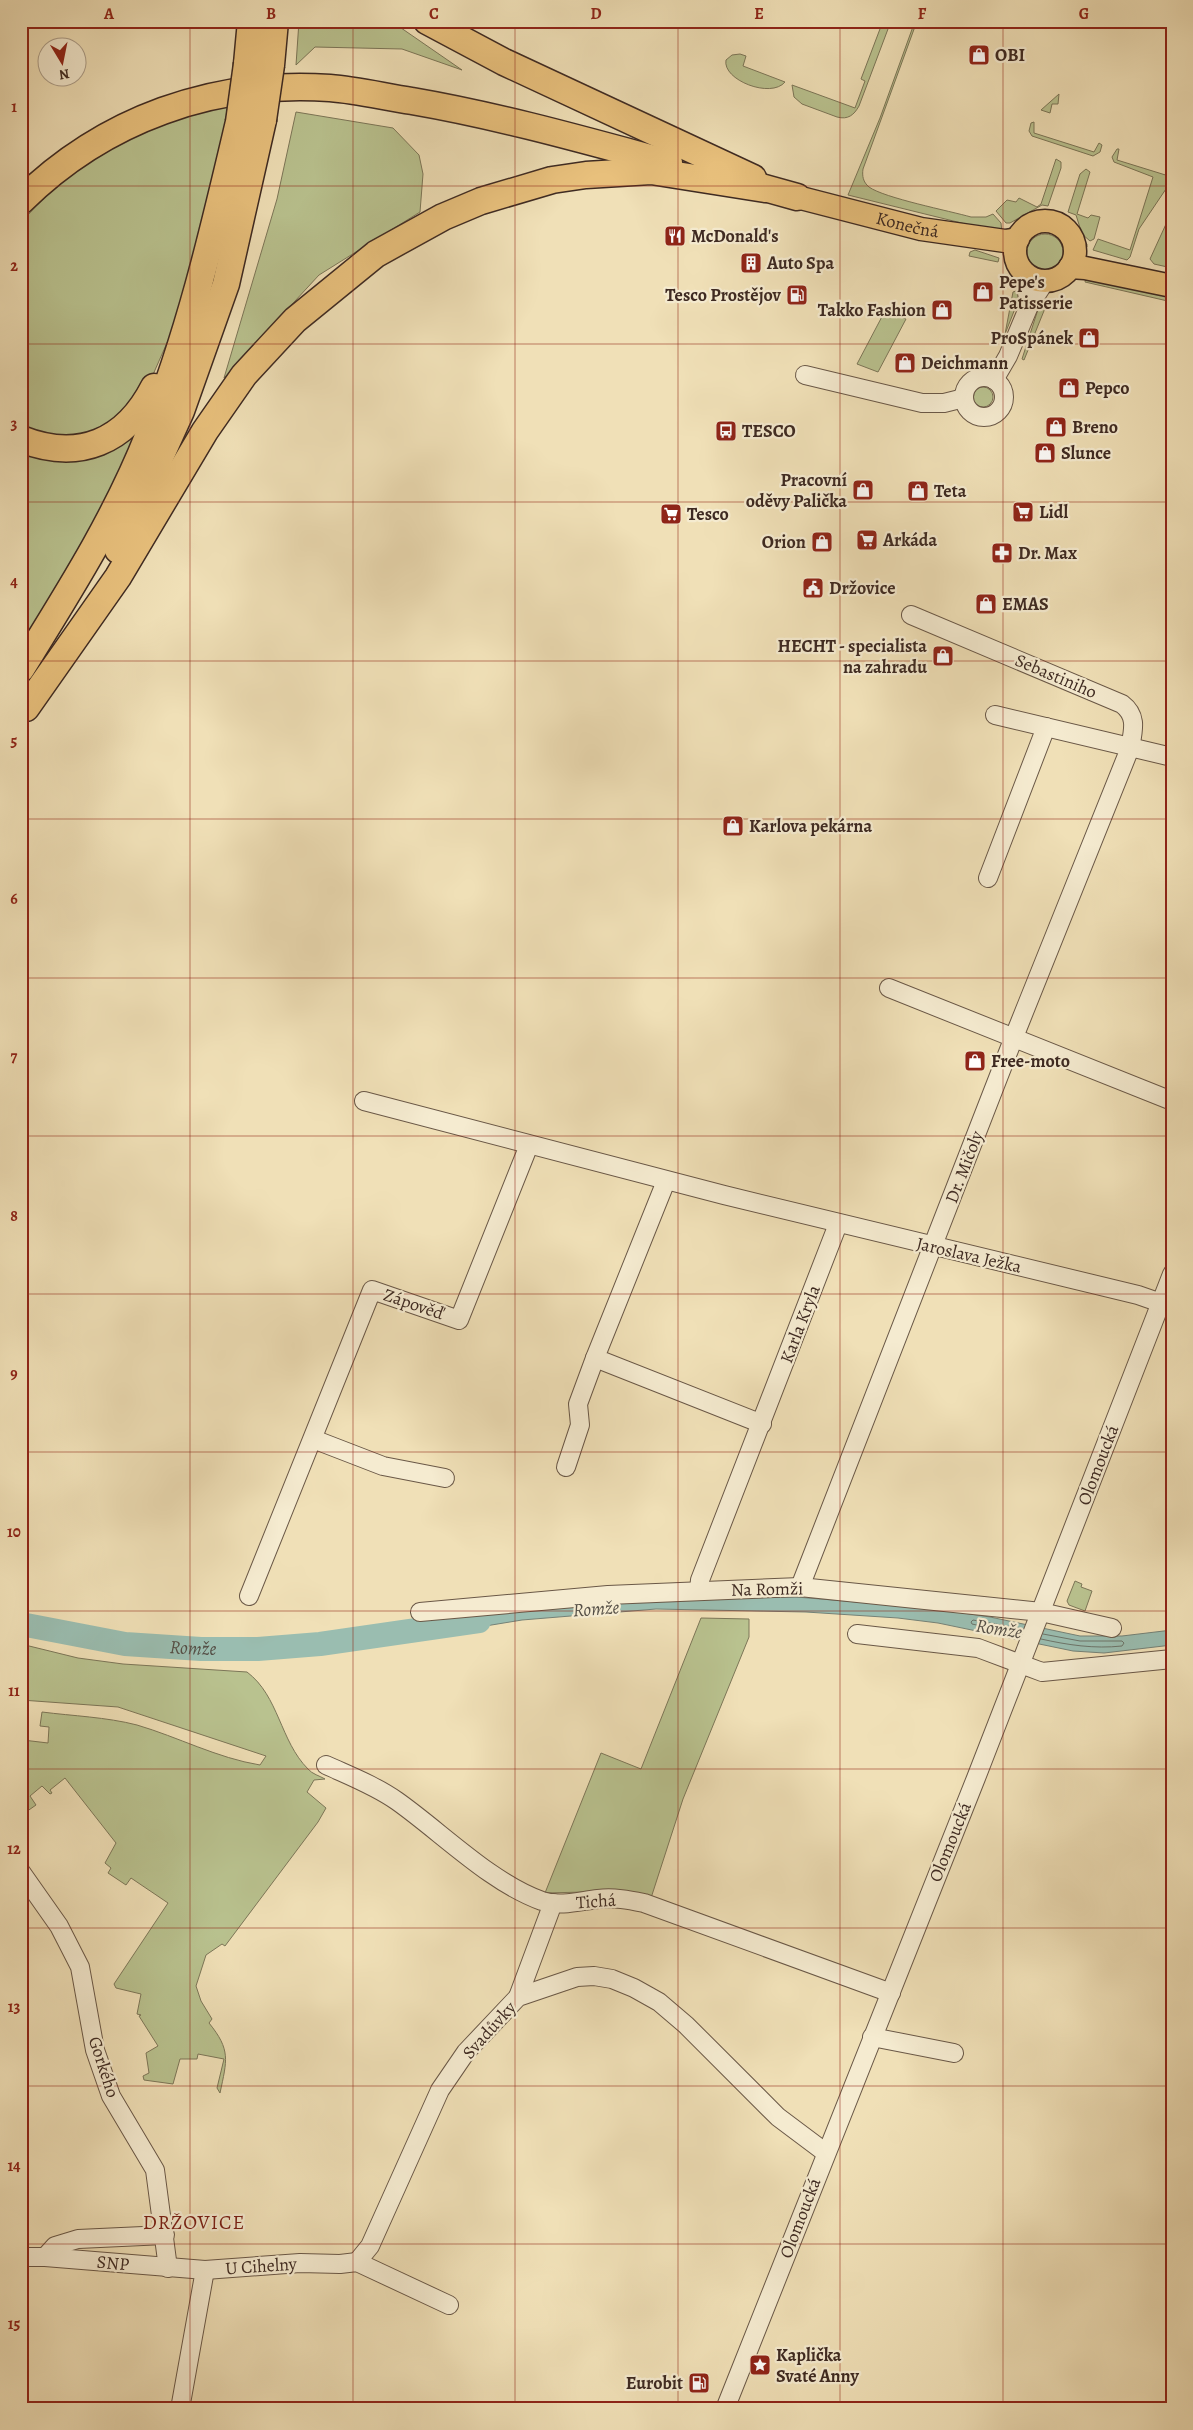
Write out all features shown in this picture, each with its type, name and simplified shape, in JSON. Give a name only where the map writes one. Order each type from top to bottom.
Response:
[{"type":"highway","points":[[252,21],[259,65]]},
{"type":"highway","points":[[24,711],[115,556],[181,412],[226,284],[259,65],[275,21]]},
{"type":"highway","points":[[428,21],[521,70],[798,197]]},
{"type":"highway","points":[[21,201],[60,166],[121,127],[179,104],[216,94],[293,86],[332,88],[457,109],[561,134],[798,197]]},
{"type":"highway","points":[[21,669],[101,538],[149,434],[189,320],[251,121]]},
{"type":"highway","points":[[24,711],[118,577],[205,431],[244,375],[295,320],[376,254],[407,236],[466,207],[512,190],[552,180],[586,175],[651,171],[765,188]]},
{"type":"highway","points":[[21,439],[47,447],[70,449],[96,443],[125,428],[143,409],[189,320]]},
{"type":"main road","name":"Konečná","points":[[798,197],[1020,257]]},
{"type":"main road","points":[[1073,259],[1055,279],[1038,280],[1020,257],[1029,226],[1037,222],[1053,222],[1065,229],[1070,235],[1073,259],[1085,268],[1148,283],[1172,286]]},
{"type":"main road","points":[[1073,259],[1172,279]]},
{"type":"street","points":[[1020,257],[1029,306]]},
{"type":"street","points":[[994,380],[1008,356],[1029,306],[1046,280]]},
{"type":"street","points":[[805,375],[922,403],[944,402],[964,398]]},
{"type":"street","points":[[982,377],[994,380],[1001,387],[1003,396],[1000,407],[991,415],[985,417],[973,414],[968,410],[964,398],[967,386],[972,381],[982,377]]},
{"type":"street","name":"Sebastiniho","points":[[911,615],[1122,704],[1128,708],[1134,720],[1130,748]]},
{"type":"street","points":[[995,715],[1172,757]]},
{"type":"street","points":[[988,878],[1046,727]]},
{"type":"street","name":"Dr. Mičoly","points":[[800,1587],[1014,1037],[1130,748]]},
{"type":"street","points":[[889,988],[1172,1101]]},
{"type":"street","name":"Jaroslava Ježka","points":[[364,1101],[666,1181],[1138,1295],[1161,1303]]},
{"type":"street","name":"Zápověď","points":[[249,1596],[372,1290],[459,1320],[529,1145]]},
{"type":"street","points":[[566,1467],[580,1425],[578,1404],[666,1181]]},
{"type":"street","name":"Karla Kryla","points":[[699,1590],[700,1580],[838,1224]]},
{"type":"street","name":"Olomoucká","points":[[725,2409],[891,1993],[1172,1274]]},
{"type":"street","points":[[595,1358],[762,1424]]},
{"type":"street","points":[[313,1439],[383,1466],[445,1478]]},
{"type":"street","name":"Na Romži","points":[[420,1612],[608,1594],[800,1587],[1040,1612],[1112,1628]]},
{"type":"street","points":[[857,1634],[978,1648],[1022,1660],[1033,1670],[1053,1672],[1172,1659]]},
{"type":"street","name":"Tichá","points":[[326,1765],[358,1779],[397,1801],[464,1853],[509,1884],[542,1900],[553,1903],[612,1898],[644,1903],[891,1993]]},
{"type":"street","name":"Gorkého","points":[[21,1872],[59,1926],[80,1967],[95,2050],[110,2096],[155,2170],[168,2268]]},
{"type":"street","points":[[518,1997],[553,1903]]},
{"type":"street","name":"Svadůvky","points":[[357,2262],[370,2246],[440,2090],[466,2052],[518,1997],[562,1981],[585,1976],[612,1979],[634,1988],[672,2012],[772,2112],[826,2153]]},
{"type":"street","points":[[872,2037],[954,2053]]},
{"type":"street","points":[[44,2257],[55,2246],[78,2239],[165,2235]]},
{"type":"street","name":"SNP","points":[[21,2258],[44,2257],[205,2270]]},
{"type":"street","name":"U Cihelny","points":[[180,2409],[205,2270],[300,2263],[340,2264],[357,2262],[449,2305]]},
{"type":"green space","points":[[299,21],[391,21],[462,70],[402,49],[315,47],[296,65]]},
{"type":"green space","points":[[883,21],[891,21],[859,106],[853,114],[844,118],[837,117],[802,104],[794,97],[792,85],[855,108],[865,81],[861,79]]},
{"type":"green space","points":[[915,21],[917,21],[863,169],[864,181],[869,187],[877,191],[918,204],[971,217],[986,217],[993,214],[1001,223],[1002,233],[848,195],[880,118]]},
{"type":"green space","points":[[740,54],[746,56],[743,66],[785,82],[778,87],[769,89],[749,85],[739,80],[727,67],[726,60],[732,55]]},
{"type":"green space","points":[[1059,94],[1058,104],[1052,104],[1050,113],[1041,110]]},
{"type":"green space","points":[[229,105],[224,144],[177,320],[148,386],[129,411],[88,434],[52,437],[21,427],[21,223],[51,192],[85,164],[122,142],[162,124]]},
{"type":"green space","points":[[296,112],[393,128],[419,155],[423,174],[420,212],[319,275],[224,378],[277,199]]},
{"type":"green space","points":[[1034,122],[1034,133],[1094,152],[1099,143],[1102,145],[1100,152],[1093,156],[1032,136],[1029,131],[1031,123]]},
{"type":"green space","points":[[1117,149],[1119,149],[1117,160],[1172,177],[1172,180],[1139,229],[1130,257],[1127,260],[1093,250],[1098,239],[1130,250],[1153,177],[1114,162],[1112,157]]},
{"type":"green space","points":[[1056,159],[1061,162],[1061,168],[1048,206],[1042,205],[1010,223],[1006,223],[996,211],[1007,200],[1016,202],[1019,198],[1037,207],[1041,204]]},
{"type":"green space","points":[[1086,169],[1090,172],[1077,214],[1088,218],[1091,215],[1100,217],[1094,239],[1090,241],[1082,234],[1076,215],[1068,212],[1080,174]]},
{"type":"green space","points":[[1040,211],[1045,212],[1033,222],[1019,229],[1009,230]]},
{"type":"green space","points":[[1172,211],[1172,222],[1167,234],[1172,236],[1172,268],[1154,264],[1150,259]]},
{"type":"green space","points":[[1067,219],[1074,222],[1078,236],[1087,244],[1087,247],[1074,235]]},
{"type":"green space","points":[[1045,234],[1058,239],[1063,252],[1058,265],[1045,270],[1032,265],[1027,252],[1032,239]]},
{"type":"green space","points":[[975,250],[999,258],[998,262],[969,256],[970,252]]},
{"type":"green space","points":[[1087,274],[1172,293],[1172,302],[1085,282]]},
{"type":"green space","points":[[1022,291],[1005,334],[1013,292]]},
{"type":"green space","points":[[1042,297],[1048,301],[1024,360],[1022,359]]},
{"type":"green space","points":[[886,309],[906,319],[878,372],[857,364]]},
{"type":"green space","points":[[983,387],[990,390],[993,397],[990,404],[983,407],[976,404],[973,397],[976,390]]},
{"type":"green space","points":[[143,423],[105,508],[21,652],[21,446]]},
{"type":"green space","points":[[1075,1581],[1082,1584],[1081,1587],[1092,1591],[1085,1611],[1069,1605],[1067,1601]]},
{"type":"green space","points":[[701,1618],[749,1619],[749,1637],[683,1799],[651,1898],[625,1891],[545,1893],[601,1753],[641,1769]]},
{"type":"green space","points":[[21,1644],[78,1658],[123,1664],[247,1672],[266,1693],[299,1758],[310,1771],[325,1779],[314,1780],[307,1792],[326,1808],[318,1822],[225,1946],[222,1944],[206,1955],[196,1986],[201,2001],[212,2019],[209,2023],[224,2048],[225,2063],[220,2093],[217,2088],[224,2059],[198,2054],[197,2059],[180,2059],[173,2084],[144,2080],[143,2076],[149,2073],[146,2053],[158,2046],[139,2016],[141,2015],[137,2014],[141,1994],[116,1988],[114,1984],[168,1903],[131,1878],[126,1885],[108,1873],[111,1868],[105,1863],[116,1843],[65,1778],[50,1790],[52,1793],[50,1794],[42,1786],[30,1796],[36,1805],[26,1812],[21,1779],[21,1730],[24,1731],[23,1740],[48,1743],[49,1727],[40,1726],[42,1712],[90,1717],[137,1725],[244,1762],[260,1765],[266,1756],[118,1707],[21,1700]]},
{"type":"water","points":[[796,1597],[930,1608],[990,1617],[1080,1636],[1122,1636],[1172,1630],[1172,1645],[1104,1653],[1073,1651],[938,1623],[898,1618],[806,1612],[656,1609],[522,1620],[449,1632],[446,1617],[645,1598]]},
{"type":"waterway","name":"Romže","points":[[21,1624],[125,1644],[201,1649],[258,1649],[320,1644],[479,1621]]},
{"type":"place","name":"OBI","points":[[979,55]]},
{"type":"place","name":"McDonald's","points":[[675,236]]},
{"type":"place","name":"Auto Spa","points":[[751,263]]},
{"type":"place","name":"Pepe's Patisserie","points":[[983,292]]},
{"type":"place","name":"Tesco Prostějov","points":[[797,295]]},
{"type":"place","name":"Takko Fashion","points":[[942,310]]},
{"type":"place","name":"ProSpánek","points":[[1089,338]]},
{"type":"place","name":"Deichmann","points":[[905,363]]},
{"type":"place","name":"Pepco","points":[[1069,388]]},
{"type":"place","name":"Breno","points":[[1056,427]]},
{"type":"place","name":"TESCO","points":[[726,431]]},
{"type":"place","name":"Slunce","points":[[1045,453]]},
{"type":"place","name":"Pracovní oděvy Palička","points":[[863,490]]},
{"type":"place","name":"Teta","points":[[918,491]]},
{"type":"place","name":"Lidl","points":[[1023,512]]},
{"type":"place","name":"Tesco","points":[[671,514]]},
{"type":"place","name":"Arkáda","points":[[867,540]]},
{"type":"place","name":"Orion","points":[[822,542]]},
{"type":"place","name":"Dr. Max","points":[[1002,553]]},
{"type":"place","name":"Držovice","points":[[813,588]]},
{"type":"place","name":"EMAS","points":[[986,604]]},
{"type":"place","name":"HECHT - specialista na zahradu","points":[[943,656]]},
{"type":"place","name":"Karlova pekárna","points":[[733,826]]},
{"type":"place","name":"Free-moto","points":[[975,1061]]},
{"type":"place","name":"Kaplička Svaté Anny","points":[[760,2365]]},
{"type":"place","name":"Eurobit","points":[[699,2383]]},
{"type":"district","name":"DRŽOVICE","points":[[194,2222]]}]
